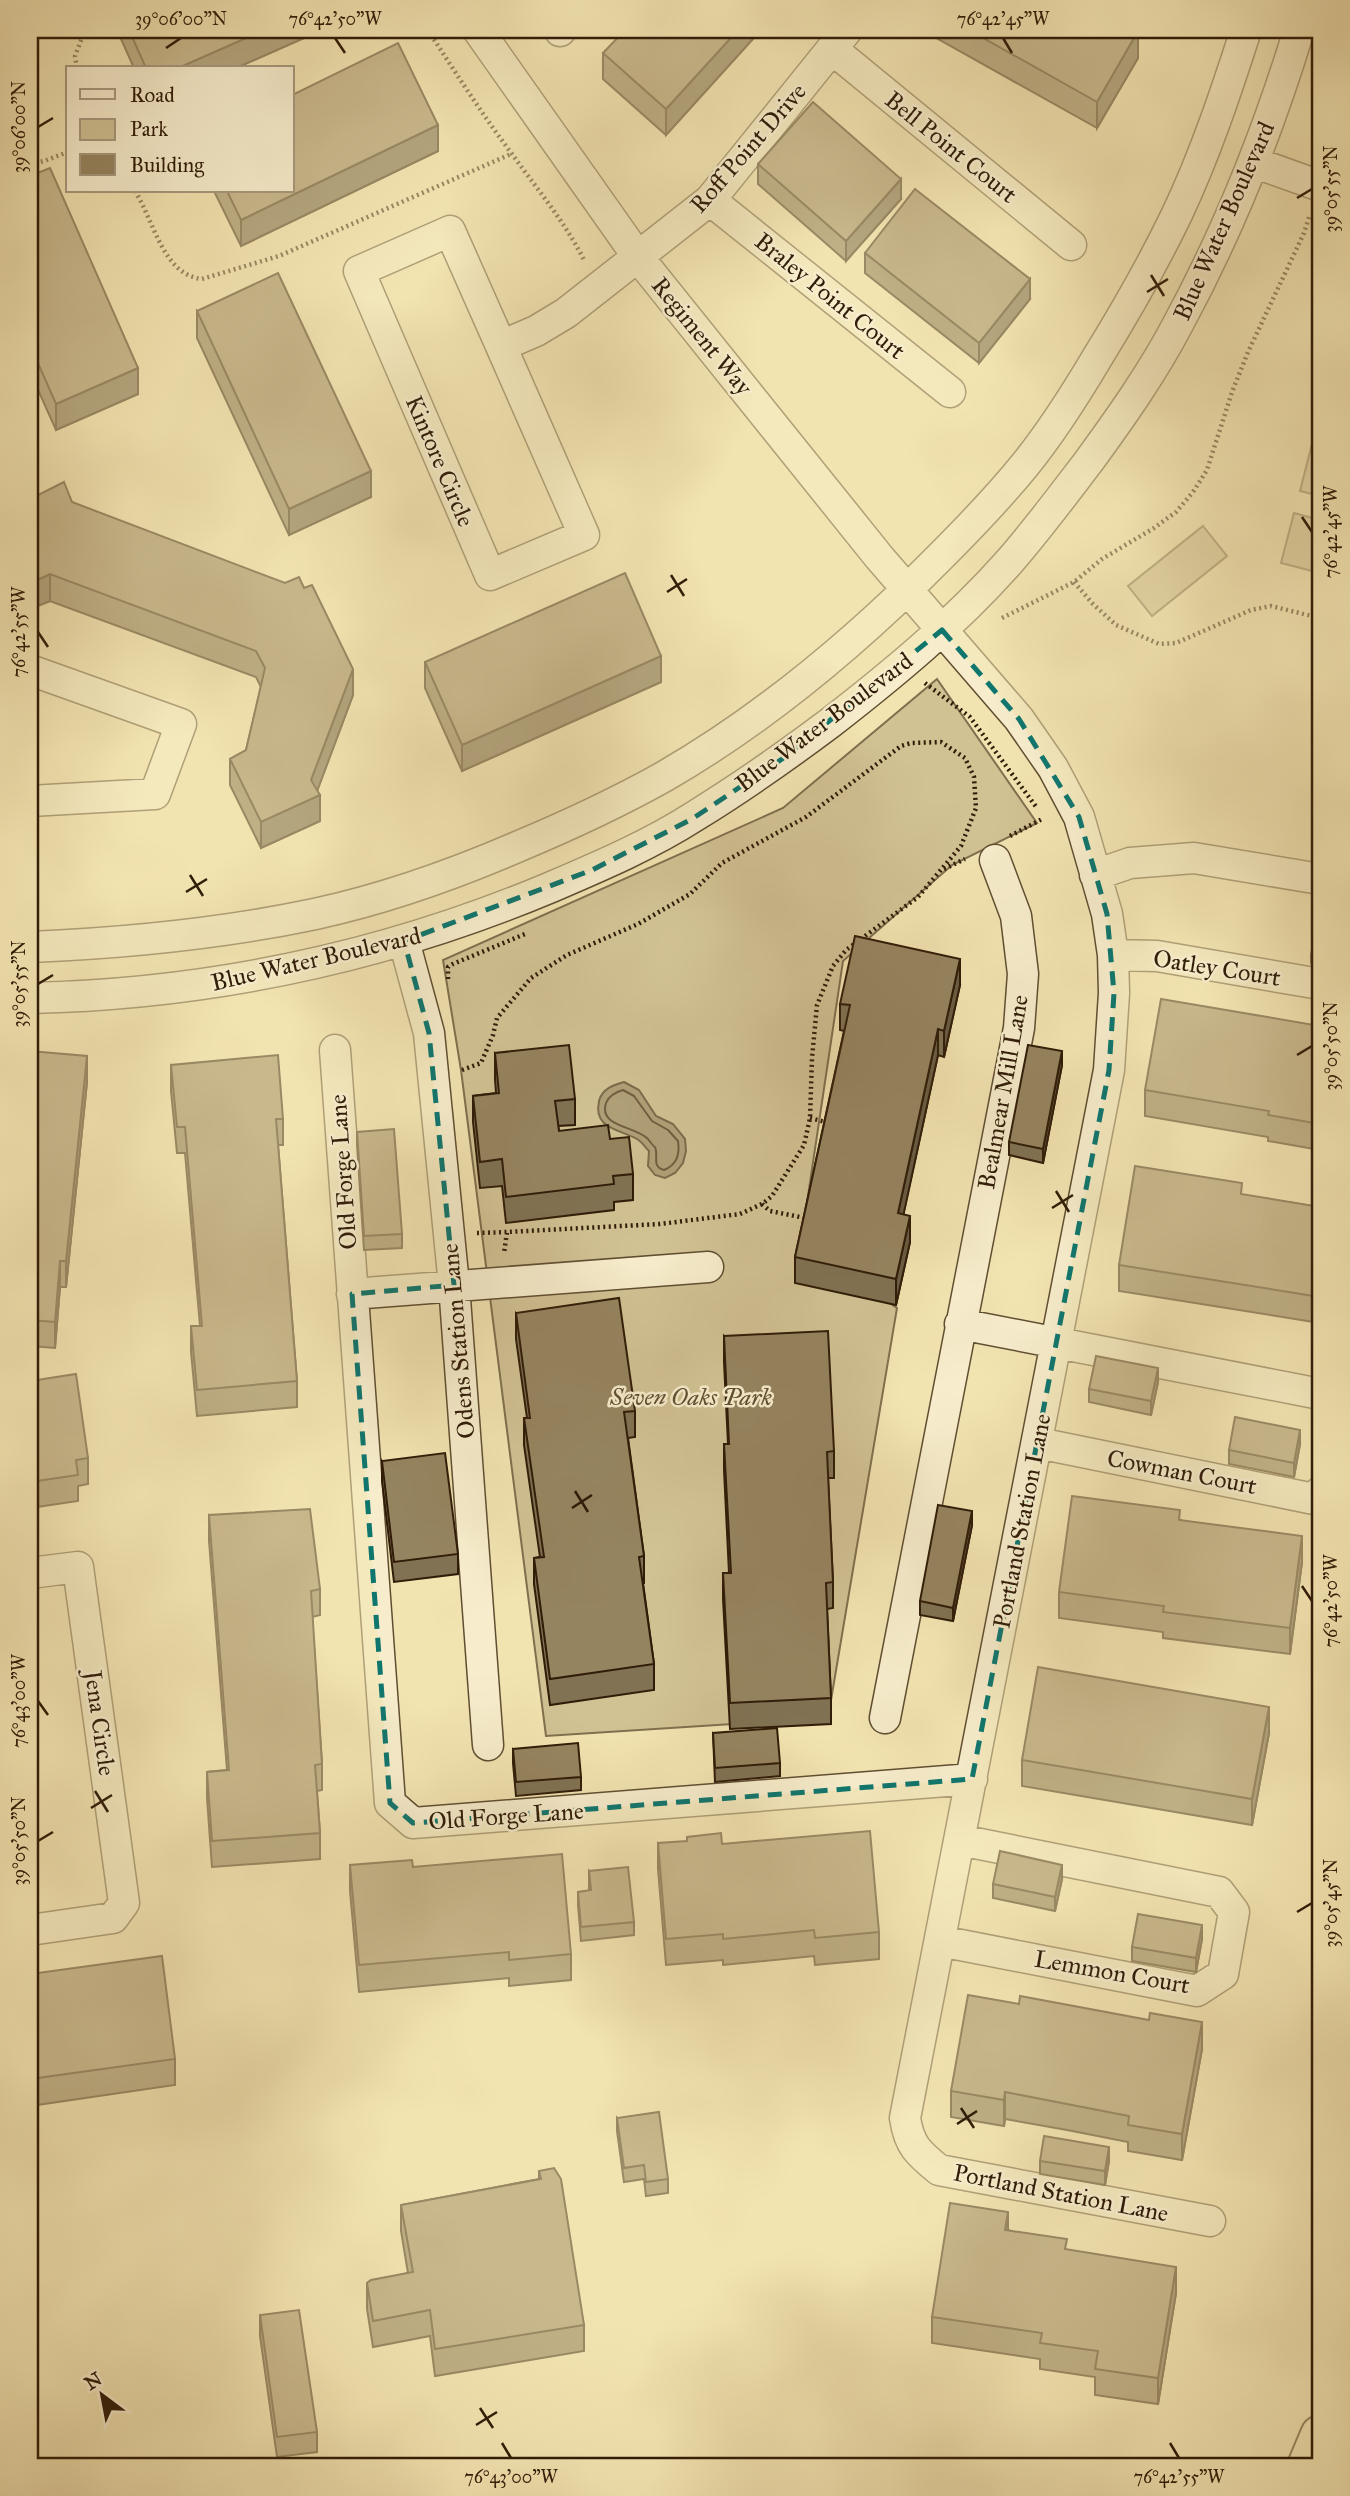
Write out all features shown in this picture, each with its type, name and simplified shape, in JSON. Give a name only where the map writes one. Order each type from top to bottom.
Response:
[{"type":"highway","points":[[1307,2466],[1320,2435]]},
{"type":"street","name":"Regiment Way","points":[[478,30],[638,257],[942,630]]},
{"type":"street","name":"Blue Water Boulevard","points":[[30,947],[165,939],[318,914],[390,894],[480,863],[573,823],[666,775],[758,715],[833,658],[907,590],[1024,466],[1077,390],[1132,301],[1178,212],[1222,103],[1246,30]]},
{"type":"street","name":"Blue Water Boulevard","points":[[30,998],[168,990],[239,980],[404,941],[495,911],[579,875],[692,818],[782,759],[864,696],[942,630],[1008,564],[1121,416],[1177,328],[1224,234],[1276,106],[1299,30]]},
{"type":"street","name":"Roff Point Drive","points":[[638,257],[710,200],[839,40]]},
{"type":"street","name":"Bell Point Court","points":[[839,40],[1071,246]]},
{"type":"street","points":[[1253,162],[1316,196]]},
{"type":"street","name":"Braley Point Court","points":[[710,200],[950,392]]},
{"type":"street","name":"Kintore Circle","points":[[450,231],[501,346],[584,535],[489,575],[359,271],[450,231]]},
{"type":"street","points":[[501,346],[556,319],[638,257]]},
{"type":"street","name":"Portland Station Lane","points":[[942,630],[1019,719],[1054,768],[1079,817],[1107,914],[1113,956],[1114,993],[1110,1070],[905,2118],[907,2136],[919,2154],[939,2170],[1210,2221]]},
{"type":"street","points":[[30,670],[181,724],[155,794],[30,801]]},
{"type":"street","name":"Bealmear Mill Lane","points":[[885,1718],[1019,1028],[1023,974],[1016,916],[990,852]]},
{"type":"street","points":[[1096,875],[1130,863],[1194,858],[1320,878]]},
{"type":"street","name":"Odens Station Lane","points":[[404,941],[429,1033],[454,1285],[488,1745]]},
{"type":"street","name":"Oatley Court","points":[[1113,956],[1157,956],[1320,984]]},
{"type":"street","name":"Old Forge Lane","points":[[335,1050],[390,1802],[413,1823],[971,1779]]},
{"type":"street","points":[[352,1294],[708,1267]]},
{"type":"street","points":[[960,1324],[1320,1394]]},
{"type":"street","name":"Cowman Court","points":[[1038,1443],[1319,1500],[1320,1492]]},
{"type":"street","name":"Jena Circle","points":[[30,1573],[78,1567],[124,1903],[113,1918],[30,1930]]},
{"type":"street","name":"Lemmon Court","points":[[940,1941],[1197,1991],[1223,1974],[1234,1912],[1219,1892],[960,1840]]},
{"type":"path","points":[[77,66],[75,56],[85,30]]},
{"type":"path","points":[[428,30],[466,90],[563,223],[579,248],[583,260],[590,261],[604,283]]},
{"type":"path","points":[[30,164],[54,159],[66,153]]},
{"type":"path","points":[[136,192],[146,208],[167,258],[189,278],[202,279],[279,256],[511,153]]},
{"type":"path","points":[[998,621],[1074,582],[1102,559],[1176,512],[1193,492],[1207,470],[1240,372],[1304,233],[1316,196]]},
{"type":"path","points":[[1074,582],[1116,625],[1159,644],[1176,643],[1251,610],[1271,606],[1320,618]]},
{"type":"path","points":[[925,683],[970,717],[1045,819],[990,852],[940,871]]},
{"type":"path","points":[[461,1070],[481,1063],[497,1018],[531,978],[567,955],[638,924],[690,894],[722,863],[806,817],[860,778],[885,756],[911,743],[941,742],[965,758],[974,777],[976,808],[961,846],[918,897],[846,950],[833,966],[817,1005],[810,1118],[804,1145],[772,1196],[740,1214],[660,1224],[476,1233]]},
{"type":"path","points":[[810,1118],[829,1123]]},
{"type":"path","points":[[762,1204],[771,1211],[805,1217]]},
{"type":"path","points":[[499,1262],[506,1250],[507,1232]]},
{"type":"highlighted area","points":[[942,630],[1019,719],[1079,817],[1107,914],[1114,993],[1109,1070],[972,1779],[413,1823],[390,1803],[352,1294],[454,1285],[429,1033],[404,941],[592,870],[692,819],[782,759]]},
{"type":"green space","points":[[1313,440],[1320,442],[1320,496],[1300,491]]},
{"type":"green space","points":[[1294,513],[1320,520],[1320,573],[1281,563]]},
{"type":"green space","points":[[1203,526],[1227,556],[1152,616],[1128,586]]},
{"type":"green space","name":"Seven Oaks Park","points":[[937,679],[1037,823],[952,865],[843,961],[801,1243],[897,1308],[828,1718],[546,1736],[461,1070],[443,960],[783,808]]},
{"type":"water","points":[[624,1082],[639,1090],[656,1116],[673,1124],[685,1139],[683,1163],[675,1173],[665,1178],[655,1175],[648,1166],[649,1151],[637,1139],[609,1127],[600,1117],[599,1101],[603,1093]]},
{"type":"building","points":[[129,30],[264,30],[183,66],[145,66]]},
{"type":"building","points":[[625,30],[738,30],[666,109],[603,53]]},
{"type":"building","points":[[969,30],[1135,30],[1138,31],[1097,102]]},
{"type":"building","points":[[398,43],[438,125],[241,220],[227,192],[294,192],[294,94]]},
{"type":"building","points":[[813,102],[901,179],[846,241],[758,164]]},
{"type":"building","points":[[50,168],[138,368],[56,404],[30,345],[30,176]]},
{"type":"building","points":[[915,189],[1030,279],[979,343],[865,253]]},
{"type":"building","points":[[278,273],[371,471],[289,509],[197,311]]},
{"type":"building","points":[[64,482],[72,502],[285,583],[299,577],[304,588],[312,585],[353,669],[311,780],[320,795],[261,822],[230,759],[246,750],[265,668],[256,651],[50,574],[35,581],[30,570],[30,499]]},
{"type":"building","points":[[625,573],[661,656],[462,745],[425,662]]},
{"type":"building","points":[[1320,907],[1320,958],[1311,956]]},
{"type":"building","points":[[855,936],[960,959],[944,1031],[938,1029],[898,1213],[910,1216],[896,1279],[795,1257],[850,1005],[840,1004]]},
{"type":"building","points":[[1161,999],[1320,1026],[1320,1124],[1268,1115],[1269,1111],[1145,1090]]},
{"type":"building","points":[[569,1045],[575,1099],[555,1101],[559,1131],[608,1125],[610,1139],[629,1137],[633,1174],[613,1176],[614,1184],[506,1197],[502,1159],[480,1162],[473,1096],[499,1093],[495,1053]]},
{"type":"building","points":[[1028,1045],[1062,1051],[1043,1149],[1009,1142]]},
{"type":"building","points":[[30,1051],[87,1056],[66,1261],[60,1261],[55,1322],[30,1320]]},
{"type":"building","points":[[278,1055],[283,1119],[276,1119],[297,1381],[197,1390],[191,1326],[202,1326],[185,1127],[177,1127],[171,1065]]},
{"type":"building","points":[[394,1129],[402,1234],[364,1236],[357,1132]]},
{"type":"building","points":[[1135,1166],[1242,1183],[1241,1194],[1320,1207],[1320,1297],[1119,1265]]},
{"type":"building","points":[[619,1298],[635,1411],[624,1412],[644,1556],[639,1557],[654,1664],[550,1679],[534,1558],[544,1557],[524,1418],[530,1418],[516,1313]]},
{"type":"building","points":[[828,1331],[834,1451],[827,1452],[833,1582],[826,1583],[831,1698],[730,1703],[723,1573],[731,1573],[724,1444],[729,1444],[724,1336]]},
{"type":"building","points":[[1096,1356],[1158,1368],[1151,1401],[1089,1389]]},
{"type":"building","points":[[76,1374],[88,1458],[76,1460],[78,1475],[30,1482],[30,1381]]},
{"type":"building","points":[[1235,1417],[1300,1430],[1294,1463],[1229,1450]]},
{"type":"building","points":[[445,1453],[458,1554],[394,1562],[382,1461]]},
{"type":"building","points":[[1072,1496],[1180,1510],[1179,1520],[1302,1536],[1290,1628],[1163,1612],[1164,1606],[1059,1592]]},
{"type":"building","points":[[938,1505],[972,1511],[953,1608],[920,1601]]},
{"type":"building","points":[[310,1509],[320,1589],[311,1591],[322,1764],[315,1765],[320,1833],[212,1841],[207,1772],[229,1770],[209,1515]]},
{"type":"building","points":[[1038,1667],[1269,1707],[1252,1799],[1022,1760]]},
{"type":"building","points":[[777,1728],[780,1763],[715,1768],[713,1733]]},
{"type":"building","points":[[578,1743],[581,1777],[516,1782],[513,1749]]},
{"type":"building","points":[[870,1831],[879,1932],[815,1938],[814,1930],[723,1939],[723,1934],[666,1939],[658,1843],[687,1841],[687,1837],[721,1833],[722,1844]]},
{"type":"building","points":[[1000,1851],[1062,1865],[1055,1897],[993,1884]]},
{"type":"building","points":[[562,1854],[571,1954],[509,1960],[509,1952],[359,1965],[350,1865],[412,1860],[413,1867]]},
{"type":"building","points":[[628,1867],[634,1922],[581,1927],[578,1892],[591,1890],[589,1871]]},
{"type":"building","points":[[1138,1914],[1202,1925],[1196,1958],[1132,1947]]},
{"type":"building","points":[[162,1956],[175,2059],[30,2079],[30,1974]]},
{"type":"building","points":[[968,1995],[1019,2004],[1020,1996],[1149,2020],[1150,2013],[1202,2022],[1182,2134],[1128,2125],[1129,2116],[1005,2092],[1004,2100],[951,2091]]},
{"type":"building","points":[[659,2112],[668,2179],[646,2182],[644,2165],[624,2168],[617,2118]]},
{"type":"building","points":[[1044,2136],[1109,2147],[1105,2171],[1040,2161]]},
{"type":"building","points":[[554,2168],[561,2179],[584,2325],[435,2349],[430,2310],[373,2321],[367,2283],[413,2272],[401,2205],[541,2179],[539,2171]]},
{"type":"building","points":[[950,2203],[1008,2212],[1005,2230],[1067,2239],[1065,2249],[1176,2267],[1158,2378],[1095,2369],[1098,2351],[1040,2343],[1042,2333],[932,2317]]},
{"type":"building","points":[[299,2310],[317,2432],[277,2437],[260,2315]]}]
